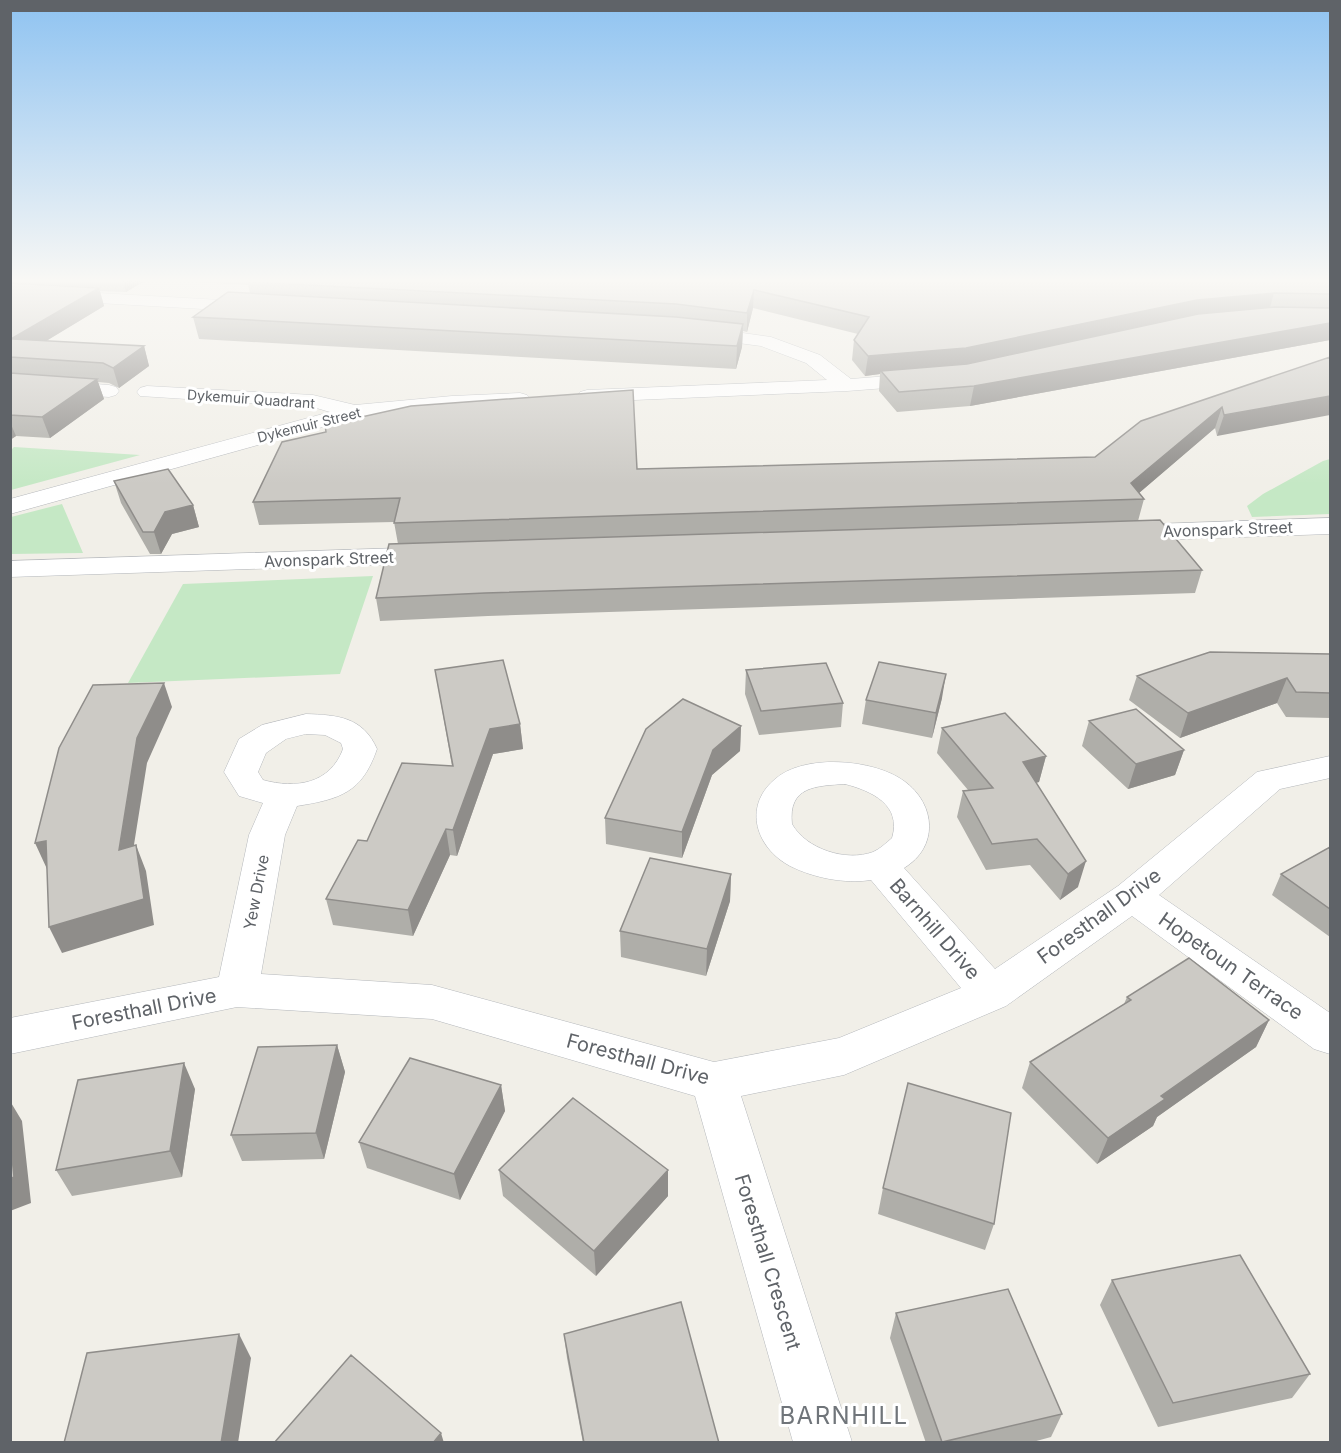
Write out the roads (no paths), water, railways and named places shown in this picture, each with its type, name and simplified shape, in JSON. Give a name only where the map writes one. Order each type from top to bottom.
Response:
[{"type":"street","points":[[783,348],[813,359],[847,385]]},
{"type":"street","points":[[562,397],[847,385],[940,378]]},
{"type":"street","points":[[10,384],[109,390]]},
{"type":"street","name":"Dykemuir Quadrant","points":[[147,392],[313,401],[354,412]]},
{"type":"street","name":"Dykemuir Street","points":[[10,507],[354,412],[452,402],[540,398]]},
{"type":"street","name":"Avonspark Street","points":[[1098,533],[1330,526]]},
{"type":"street","name":"Avonspark Street","points":[[10,569],[453,554]]},
{"type":"street","name":"Foresthall Drive","points":[[10,1036],[237,990],[432,1002],[714,1082],[844,1056],[991,994],[1132,896],[1269,780],[1330,767]]},
{"type":"street","name":"Yew Drive","points":[[237,990],[267,835],[283,797]]},
{"type":"street","name":"Barnhill Drive","points":[[879,864],[991,994]]},
{"type":"street","name":"Hopetoun Terrace","points":[[1132,896],[1330,1036]]},
{"type":"street","name":"Foresthall Crescent","points":[[714,1082],[822,1443]]},
{"type":"district","name":"BARNHILL","points":[[844,1416]]}]
